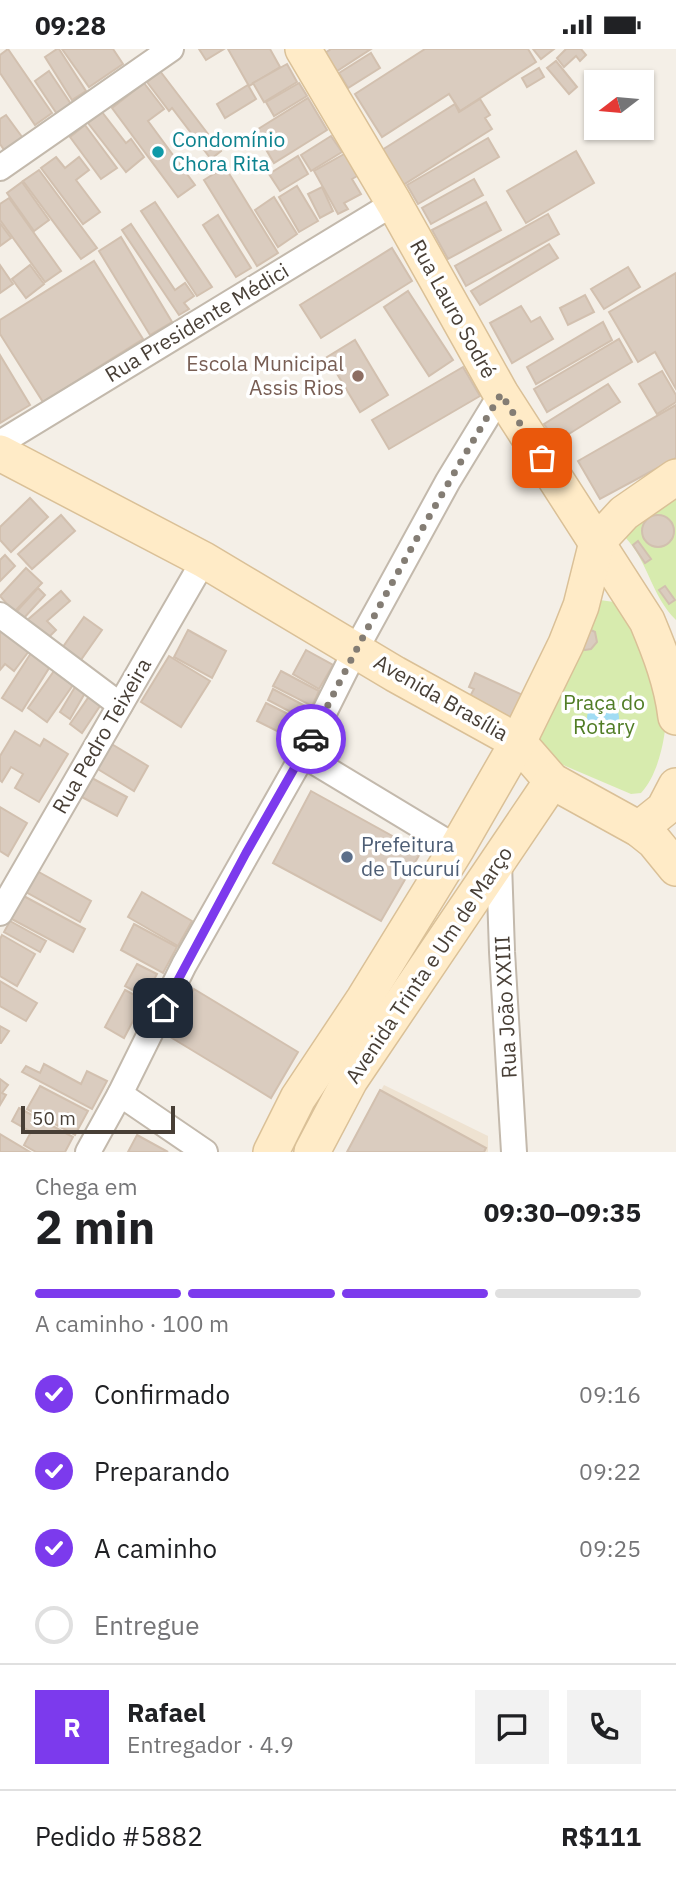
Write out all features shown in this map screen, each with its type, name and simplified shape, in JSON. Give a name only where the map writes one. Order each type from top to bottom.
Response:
[{"type":"street","points":[[0,168],[171,49]]},
{"type":"street","name":"Rua Lauro Sodré","points":[[303,49],[394,203],[501,394],[647,621],[673,694],[676,717]]},
{"type":"street","name":"Rua Presidente Médici","points":[[0,443],[394,203]]},
{"type":"street","points":[[88,1152],[184,965],[303,755],[356,649],[448,481],[501,394]]},
{"type":"street","name":"Avenida Brasília","points":[[0,453],[204,560],[395,674],[518,742],[552,781],[639,829],[654,841],[676,869]]},
{"type":"street","points":[[597,542],[624,513],[676,477]]},
{"type":"street","name":"Avenida Trinta e Um de Março","points":[[271,1152],[298,1098],[364,999],[457,848],[518,742],[566,644],[581,606],[597,542]]},
{"type":"street","name":"Rua Pedro Teixeira","points":[[0,913],[204,560]]},
{"type":"street","points":[[0,615],[120,705]]},
{"type":"street","points":[[303,755],[457,848]]},
{"type":"street","name":"Avenida Trinta e Um de Março","points":[[312,1152],[350,1080],[552,781]]},
{"type":"street","points":[[639,829],[664,809],[676,786]]},
{"type":"street","name":"Rua João XXIII","points":[[499,863],[502,965],[514,1152]]},
{"type":"street","points":[[120,1094],[205,1152]]},
{"type":"shaded area","points":[[384,1085],[488,1136],[488,1152],[347,1152]]},
{"type":"green space","points":[[676,488],[676,620],[661,601],[639,557],[625,537],[626,527]]},
{"type":"green space","name":"Praça do Rotary","points":[[600,600],[614,602],[664,686],[666,712],[663,743],[654,771],[641,793],[631,794],[556,762],[527,725]]},
{"type":"water","points":[[603,702],[615,706],[619,718],[615,730],[603,734],[591,730],[587,718],[591,706]]},
{"type":"building","points":[[8,49],[52,113],[35,125],[0,73],[0,55]]},
{"type":"building","points":[[57,49],[86,91],[72,100],[45,57]]},
{"type":"building","points":[[62,49],[113,49],[123,64],[89,87]]},
{"type":"building","points":[[199,49],[224,49],[206,60]]},
{"type":"building","points":[[228,49],[270,49],[280,67],[249,86]]},
{"type":"building","points":[[331,49],[371,49],[337,71],[325,53]]},
{"type":"building","points":[[425,49],[528,49],[536,62],[460,111],[449,94],[382,137],[355,94]]},
{"type":"building","points":[[533,49],[554,49],[541,59]]},
{"type":"building","points":[[566,49],[581,49],[586,55],[580,61],[576,56],[564,67],[557,58]]},
{"type":"building","points":[[371,53],[380,68],[348,88],[339,73]]},
{"type":"building","points":[[556,61],[577,87],[569,94],[547,68]]},
{"type":"building","points":[[287,64],[297,82],[264,102],[253,83]]},
{"type":"building","points":[[539,68],[544,77],[527,87],[522,78]]},
{"type":"building","points":[[49,71],[71,104],[57,114],[35,81]]},
{"type":"building","points":[[160,71],[221,151],[211,159],[172,108],[169,111],[147,82]]},
{"type":"building","name":"Condomínio Chora Rita","points":[[144,83],[164,109],[148,121],[195,185],[178,197],[112,108]]},
{"type":"building","points":[[299,83],[307,96],[274,116],[266,102]]},
{"type":"building","points":[[248,85],[256,99],[225,118],[217,104]]},
{"type":"building","points":[[308,98],[327,130],[274,163],[255,131]]},
{"type":"building","points":[[480,99],[490,115],[485,118],[492,129],[403,185],[382,150],[455,104],[459,112]]},
{"type":"building","points":[[102,112],[126,143],[131,139],[144,157],[126,172],[88,123]]},
{"type":"building","points":[[6,115],[25,141],[7,154],[0,144],[0,119]]},
{"type":"building","points":[[85,125],[117,168],[101,179],[70,137]]},
{"type":"building","points":[[331,136],[342,152],[311,171],[301,155]]},
{"type":"building","points":[[488,138],[499,157],[418,204],[407,185]]},
{"type":"building","points":[[576,151],[594,183],[526,223],[507,191]]},
{"type":"building","points":[[346,153],[359,175],[352,179],[361,194],[344,203],[348,209],[338,214],[314,171]]},
{"type":"building","points":[[298,156],[308,174],[280,191],[269,174]]},
{"type":"building","points":[[56,157],[65,168],[79,157],[89,170],[76,180],[100,212],[83,224],[41,168]]},
{"type":"building","points":[[225,167],[278,253],[257,266],[204,180]]},
{"type":"building","points":[[39,170],[97,248],[81,259],[23,181]]},
{"type":"building","points":[[474,179],[483,195],[431,224],[422,208]]},
{"type":"building","points":[[22,182],[49,220],[34,231],[7,193]]},
{"type":"building","points":[[297,186],[318,221],[299,232],[279,197]]},
{"type":"building","points":[[322,187],[333,211],[320,218],[308,194]]},
{"type":"building","points":[[274,197],[297,234],[278,247],[255,210]]},
{"type":"building","points":[[9,198],[61,271],[45,282],[0,220],[0,204]]},
{"type":"building","points":[[155,202],[212,287],[197,296],[141,211]]},
{"type":"building","points":[[486,202],[501,230],[448,259],[432,230]]},
{"type":"building","points":[[548,214],[559,234],[466,286],[455,266]]},
{"type":"building","points":[[218,215],[251,268],[236,277],[203,225]]},
{"type":"building","points":[[0,223],[11,238],[0,246]]},
{"type":"building","points":[[131,224],[175,290],[185,283],[194,296],[184,303],[189,309],[179,315],[122,230]]},
{"type":"building","points":[[121,237],[172,322],[150,335],[99,251]]},
{"type":"building","points":[[549,244],[558,258],[480,305],[471,291]]},
{"type":"building","points":[[392,248],[412,281],[321,338],[300,305]]},
{"type":"building","points":[[94,261],[143,339],[43,402],[0,334],[0,320]]},
{"type":"building","points":[[0,265],[13,284],[0,293]]},
{"type":"building","points":[[30,265],[44,284],[26,298],[12,279]]},
{"type":"building","points":[[628,267],[640,287],[604,309],[591,289]]},
{"type":"building","points":[[676,273],[676,389],[655,352],[638,362],[609,312]]},
{"type":"building","points":[[408,291],[453,360],[429,376],[384,307]]},
{"type":"building","points":[[585,295],[594,312],[568,325],[560,308]]},
{"type":"building","points":[[521,306],[531,322],[540,317],[553,339],[512,363],[490,323]]},
{"type":"building","points":[[603,322],[612,340],[536,384],[527,367]]},
{"type":"building","points":[[619,339],[632,362],[547,412],[534,389]]},
{"type":"building","name":"Escola Municipal Assis Rios","points":[[355,340],[388,395],[360,412],[327,357]]},
{"type":"building","points":[[0,355],[30,405],[0,423]]},
{"type":"building","points":[[463,367],[480,396],[389,449],[372,420]]},
{"type":"building","points":[[662,371],[676,395],[676,402],[657,414],[639,384]]},
{"type":"building","points":[[608,384],[620,402],[556,442],[544,424]]},
{"type":"building","points":[[676,405],[676,458],[600,499],[578,461]]},
{"type":"building","points":[[30,498],[48,517],[11,552],[0,540],[0,527]]},
{"type":"building","points":[[61,515],[75,531],[32,569],[18,554]]},
{"type":"building","points":[[658,515],[669,520],[674,531],[669,542],[658,547],[647,542],[642,531],[647,520]]},
{"type":"building","points":[[638,541],[651,559],[645,563],[633,545]]},
{"type":"building","points":[[5,555],[15,566],[0,581],[0,560]]},
{"type":"building","points":[[26,568],[42,583],[14,612],[0,596]]},
{"type":"building","points":[[665,586],[675,600],[669,604],[659,590]]},
{"type":"building","points":[[38,588],[45,595],[23,619],[16,612]]},
{"type":"building","points":[[61,591],[70,601],[47,621],[56,630],[47,639],[25,622]]},
{"type":"building","points":[[84,617],[102,630],[78,664],[60,651]]},
{"type":"building","points":[[0,629],[29,651],[14,671],[5,664],[0,670]]},
{"type":"building","points":[[589,629],[595,632],[597,642],[591,649],[585,650],[582,649]]},
{"type":"building","points":[[188,630],[226,651],[212,678],[174,657]]},
{"type":"building","points":[[306,650],[333,665],[319,689],[293,674]]},
{"type":"building","points":[[31,653],[51,665],[22,711],[2,698]]},
{"type":"building","points":[[169,656],[210,681],[181,727],[141,702]]},
{"type":"building","points":[[54,671],[73,685],[47,722],[28,708]]},
{"type":"building","points":[[281,671],[319,691],[312,706],[273,686]]},
{"type":"building","points":[[475,673],[527,697],[516,720],[469,698],[474,689],[469,687]]},
{"type":"building","points":[[75,687],[85,693],[70,719],[60,712]]},
{"type":"building","points":[[273,689],[309,708],[304,719],[268,700]]},
{"type":"building","points":[[90,695],[102,703],[82,733],[70,724]]},
{"type":"building","points":[[266,703],[300,720],[291,738],[257,721]]},
{"type":"building","points":[[15,731],[40,746],[44,739],[68,754],[39,802],[15,788],[23,774],[11,767],[2,782],[0,780],[0,756]]},
{"type":"building","points":[[110,743],[148,766],[134,791],[96,768]]},
{"type":"building","points":[[90,777],[127,797],[117,816],[80,796]]},
{"type":"building","name":"Prefeitura de Tucuruí","points":[[311,791],[421,852],[381,921],[273,863]]},
{"type":"building","points":[[0,807],[27,823],[8,856],[0,851]]},
{"type":"building","points":[[37,871],[91,901],[80,922],[26,892]]},
{"type":"building","points":[[142,892],[192,921],[178,946],[128,917]]},
{"type":"building","points":[[20,894],[85,929],[73,952],[8,917]]},
{"type":"building","points":[[10,921],[46,941],[40,952],[4,932]]},
{"type":"building","points":[[134,924],[177,947],[163,973],[121,950]]},
{"type":"building","points":[[2,935],[35,954],[17,986],[0,976]]},
{"type":"building","points":[[137,964],[157,974],[145,997],[125,986]]},
{"type":"building","points":[[0,981],[37,1003],[26,1021],[0,1006]]},
{"type":"building","points":[[194,989],[298,1052],[271,1098],[167,1035]]},
{"type":"building","points":[[125,990],[144,1000],[124,1038],[105,1027]]},
{"type":"building","points":[[0,1026],[9,1031],[1,1043],[0,1043]]},
{"type":"building","points":[[44,1064],[81,1084],[87,1071],[107,1081],[92,1109],[22,1072],[26,1066],[40,1073]]},
{"type":"building","points":[[0,1079],[8,1085],[2,1093],[6,1095],[0,1105]]},
{"type":"building","points":[[40,1086],[88,1111],[75,1135],[27,1109]]},
{"type":"building","points":[[380,1090],[486,1148],[484,1152],[347,1152]]},
{"type":"building","points":[[19,1108],[73,1137],[65,1152],[36,1152],[24,1145],[31,1132],[12,1121]]},
{"type":"building","points":[[0,1134],[30,1152],[0,1152]]},
{"type":"building","points":[[137,1135],[168,1152],[128,1152]]},
{"type":"way so far","points":[[311,739],[356,649],[448,481],[501,394],[542,458]]},
{"type":"place","name":"Condomínio Chora Rita","points":[[158,152]]},
{"type":"place","name":"Escola Municipal Assis Rios","points":[[358,376]]},
{"type":"place","name":"Prefeitura de Tucuruí","points":[[347,857]]},
{"type":"route","points":[[163,1008],[184,965],[311,739]]}]
